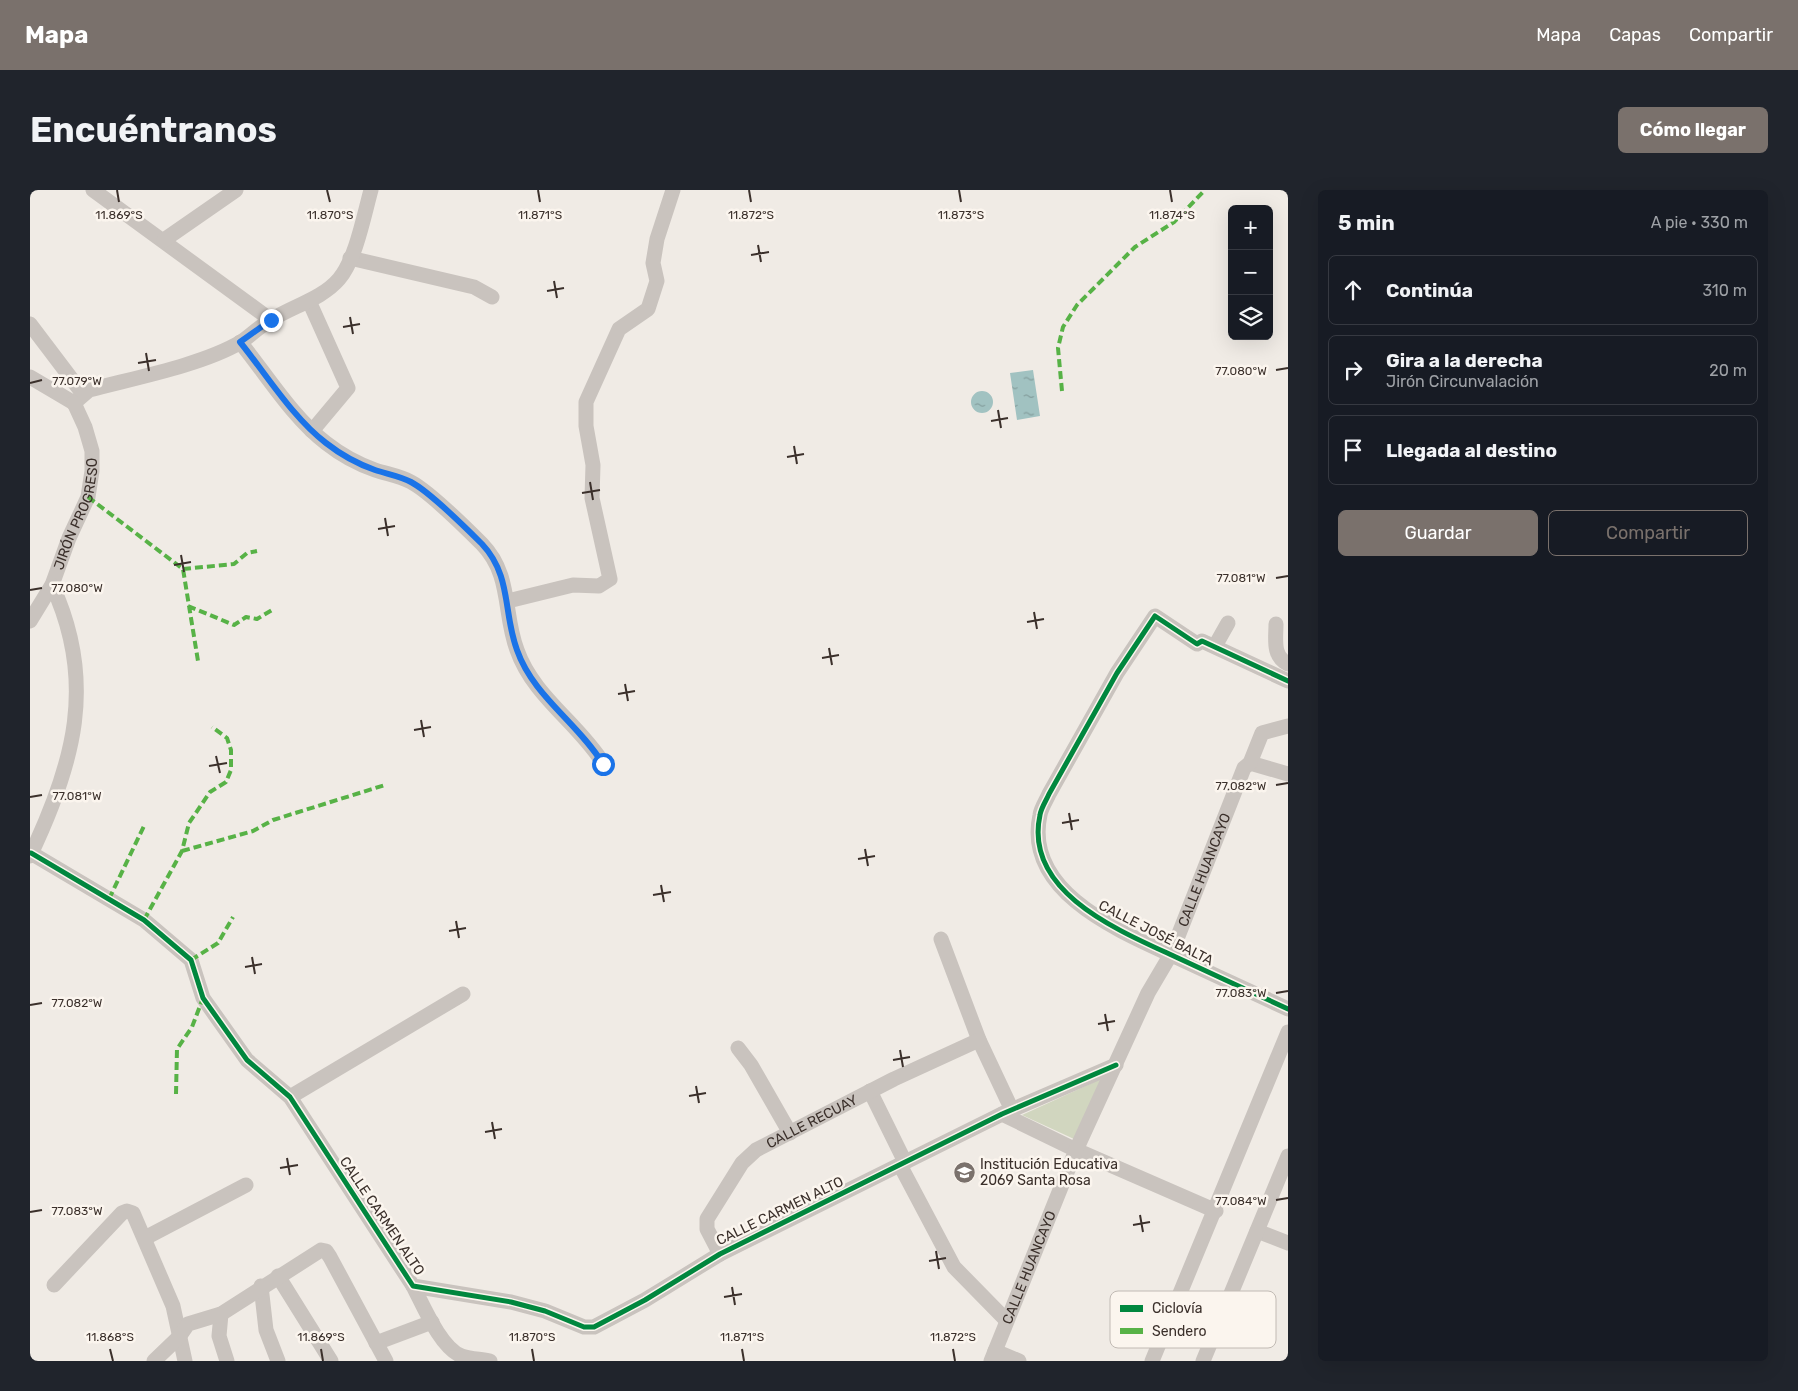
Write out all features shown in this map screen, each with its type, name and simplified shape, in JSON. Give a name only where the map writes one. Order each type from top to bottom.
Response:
[{"type":"street","points":[[93,190],[271,320]]},
{"type":"street","points":[[164,240],[236,190]]},
{"type":"street","points":[[30,377],[78,398],[209,357],[240,342],[271,320],[309,301],[338,280],[350,258],[372,190]]},
{"type":"street","points":[[508,600],[573,585],[599,586],[605,584],[610,579],[592,498],[593,465],[586,426],[586,402],[619,329],[648,309],[657,281],[654,263],[657,239],[673,190]]},
{"type":"street","points":[[350,258],[474,287],[492,297]]},
{"type":"street","points":[[309,301],[348,388],[312,431]]},
{"type":"street","name":"JIRÓN PROGRESO","points":[[30,324],[78,398],[92,451],[92,470],[88,497],[69,538],[52,585],[30,621]]},
{"type":"street","points":[[240,342],[312,431],[344,455],[373,469],[410,482],[430,496],[484,546],[502,575],[508,600],[513,638],[523,664],[547,698],[584,738],[603,764]]},
{"type":"street","points":[[31,854],[67,766],[75,722],[78,688],[74,648],[65,614],[52,585]]},
{"type":"street","name":"CALLE JOSÉ BALTA","points":[[1215,646],[1202,640],[1197,644],[1155,616],[1110,686],[1040,814],[1038,839],[1043,860],[1057,884],[1081,907],[1126,934],[1288,1009]]},
{"type":"street","points":[[1228,623],[1215,646],[1288,681]]},
{"type":"street","points":[[1276,624],[1278,655],[1280,660],[1288,664]]},
{"type":"street","name":"CALLE HUANCAYO","points":[[993,1356],[1076,1150],[1148,993],[1171,954],[1244,768],[1250,763],[1262,733],[1288,726]]},
{"type":"street","points":[[1250,763],[1288,774]]},
{"type":"street","name":"CALLE CARMEN ALTO","points":[[31,854],[144,920],[191,960],[203,998],[247,1060],[290,1097],[413,1286],[511,1302],[545,1311],[584,1327],[594,1327],[645,1300],[720,1254],[1007,1112],[1116,1065]]},
{"type":"street","points":[[941,939],[1007,1112],[1076,1150],[1216,1211]]},
{"type":"street","points":[[290,1097],[463,994]]},
{"type":"street","points":[[1182,1291],[1288,1032]]},
{"type":"street","name":"CALLE RECUAY","points":[[720,1254],[708,1229],[707,1218],[742,1163],[756,1150],[870,1091],[979,1040]]},
{"type":"street","points":[[738,1048],[751,1065],[790,1132]]},
{"type":"street","points":[[870,1091],[902,1164],[954,1267],[1006,1320]]},
{"type":"street","points":[[1232,1291],[1288,1156]]},
{"type":"street","points":[[145,1238],[246,1185]]},
{"type":"street","points":[[54,1285],[124,1212],[133,1213],[173,1306],[184,1361]]},
{"type":"street","points":[[1257,1231],[1288,1243]]},
{"type":"street","points":[[154,1361],[179,1337],[188,1324],[221,1314],[261,1286],[321,1250],[326,1251],[386,1361]]},
{"type":"street","points":[[278,1276],[331,1361]]},
{"type":"street","points":[[261,1286],[266,1330],[278,1361]]},
{"type":"street","points":[[413,1286],[432,1322],[450,1349],[462,1356],[490,1361]]},
{"type":"street","points":[[221,1314],[219,1336],[227,1361]]},
{"type":"street","points":[[376,1343],[432,1322]]},
{"type":"street","points":[[1152,1361],[1158,1348]]},
{"type":"street","points":[[1203,1361],[1208,1348]]},
{"type":"street","points":[[993,1356],[1019,1361]]},
{"type":"green space","points":[[1101,1079],[1074,1139],[1022,1115]]},
{"type":"water","points":[[1033,370],[1040,416],[1017,420],[1010,373]]},
{"type":"water","points":[[982,391],[990,394],[993,402],[990,410],[982,413],[974,410],[971,402],[974,394]]},
{"type":"marked path","points":[[1062,391],[1058,348],[1063,327],[1077,305],[1135,247],[1174,222],[1205,190]]},
{"type":"marked path","points":[[88,497],[183,569],[198,661]]},
{"type":"marked path","points":[[183,569],[234,564],[247,553],[257,551]]},
{"type":"marked path","points":[[188,606],[234,625],[246,617],[257,619],[272,610]]},
{"type":"marked path","points":[[144,920],[182,851],[189,823],[210,792],[226,782],[231,770],[231,750],[227,738],[212,727]]},
{"type":"marked path","points":[[182,851],[253,831],[273,820],[385,785]]},
{"type":"marked path","points":[[109,899],[144,826]]},
{"type":"marked path","points":[[191,960],[218,943],[233,917]]},
{"type":"marked path","points":[[176,1094],[177,1049],[192,1027],[203,998]]},
{"type":"cycle path","points":[[1288,681],[1202,641],[1197,644],[1155,616],[1117,673],[1042,807],[1039,842],[1047,867],[1061,888],[1105,922],[1155,948],[1288,1009]]},
{"type":"cycle path","points":[[31,853],[144,920],[191,960],[203,998],[247,1060],[290,1097],[413,1286],[511,1302],[545,1311],[584,1327],[594,1327],[645,1300],[720,1254],[1002,1114],[1116,1065]]},
{"type":"place","name":"Institución Educativa 2069 Santa Rosa","points":[[964,1172]]},
{"type":"route","points":[[271,320],[240,342],[301,419],[324,442],[350,458],[373,469],[410,482],[424,491],[484,546],[502,575],[508,600],[513,638],[517,651],[530,677],[584,738],[603,764]]}]
